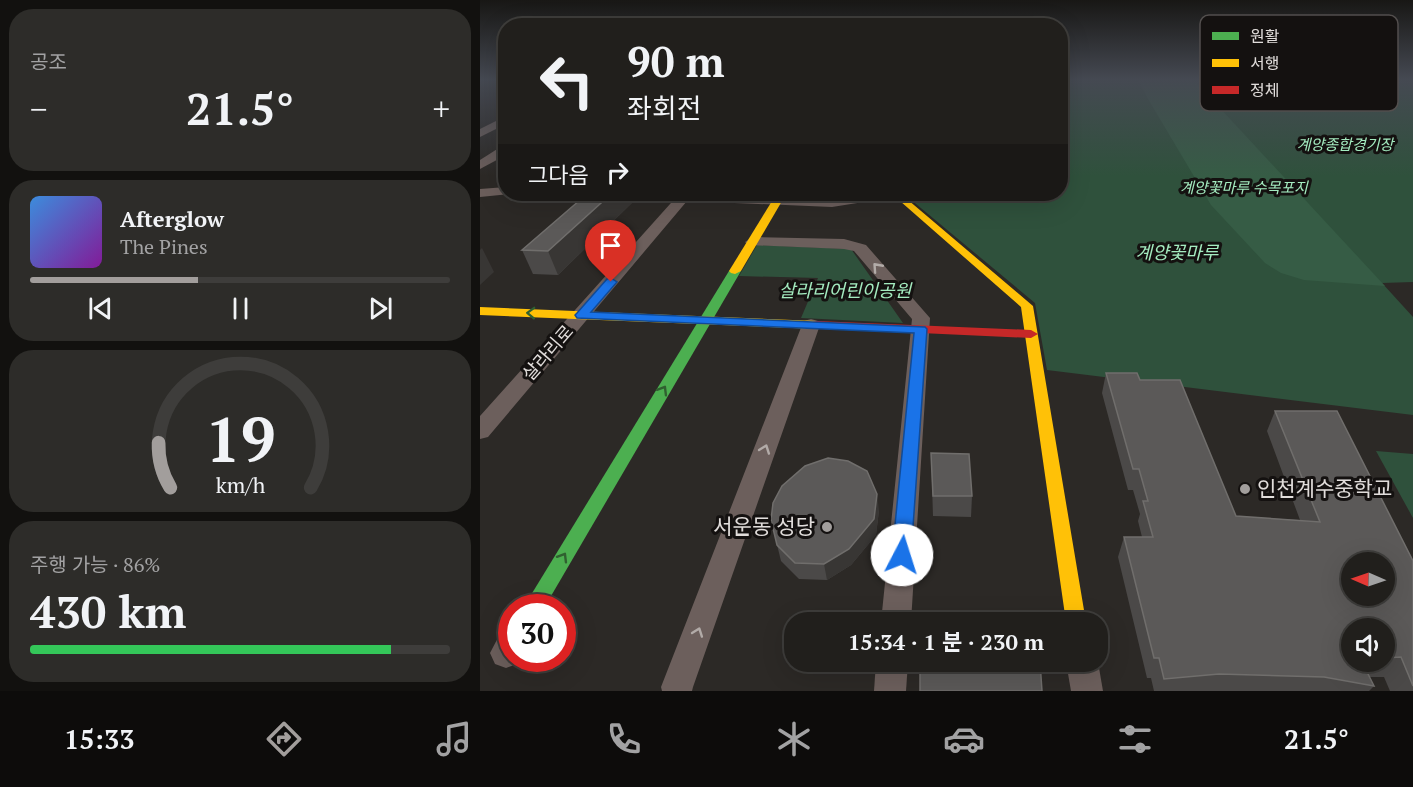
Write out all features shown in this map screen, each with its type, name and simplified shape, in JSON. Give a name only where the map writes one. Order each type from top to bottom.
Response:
[{"type":"street","points":[[480,134],[498,124]]},
{"type":"street","points":[[480,165],[498,154]]},
{"type":"street","points":[[480,193],[498,192]]},
{"type":"street","name":"살라리로","points":[[482,427],[681,201]]},
{"type":"street","points":[[541,594],[777,201],[854,201]]},
{"type":"street","points":[[904,201],[1027,306],[1074,612]]},
{"type":"street","points":[[753,242],[844,244],[860,248],[921,318],[897,612]]},
{"type":"street","points":[[480,311],[1031,334]]},
{"type":"street","points":[[677,687],[811,325]]},
{"type":"street","points":[[890,691],[891,672]]},
{"type":"street","points":[[1083,672],[1086,691]]},
{"type":"green space","name":"계양꽃마루","points":[[1068,111],[1413,111],[1413,282],[1382,283],[1413,317],[1413,415],[1047,370],[1035,303],[912,201],[1068,201]]},
{"type":"green space","name":"계양꽃마루 수목포지","points":[[1155,111],[1223,111],[1385,286],[1304,280],[1281,273],[1265,263],[1211,205]]},
{"type":"green space","name":"살라리어린이공원","points":[[757,245],[851,249],[903,323],[801,318],[818,278],[739,276]]},
{"type":"green space","points":[[1376,451],[1413,454],[1413,518]]},
{"type":"building","points":[[579,201],[603,201],[548,251],[522,250]]},
{"type":"building","points":[[1106,373],[1137,373],[1140,380],[1180,380],[1236,516],[1320,522],[1275,411],[1337,411],[1413,561],[1413,686],[1401,657],[1395,657],[1395,618],[1341,618],[1341,672],[1367,672],[1374,686],[1324,677],[1219,674],[1164,679],[1159,658],[1154,658],[1124,537],[1153,537],[1143,501],[1148,501],[1139,469],[1133,469]]},
{"type":"building","points":[[931,453],[969,454],[972,496],[933,496]]},
{"type":"building","name":"서운동 성당","points":[[828,458],[848,461],[867,471],[877,494],[874,519],[849,549],[824,564],[795,563],[777,545],[771,520],[773,503],[782,486],[805,466]]},
{"type":"building","points":[[920,672],[1041,672],[1042,691],[920,691]]},
{"type":"traffic: fast","points":[[541,594],[735,271]]},
{"type":"traffic: slow","points":[[735,271],[777,201]]},
{"type":"traffic: slow","points":[[904,201],[1027,306],[1074,612]]},
{"type":"traffic: slow","points":[[480,311],[817,325]]},
{"type":"traffic: jam","points":[[817,325],[1031,334]]},
{"type":"place","name":"인천계수중학교","points":[[1245,489]]},
{"type":"place","name":"서운동 성당","points":[[827,527]]},
{"type":"route","points":[[611,282],[582,315],[921,329],[902,555]]},
{"type":"park label","name":"계양종합경기장","points":[[1345,145]]}]
